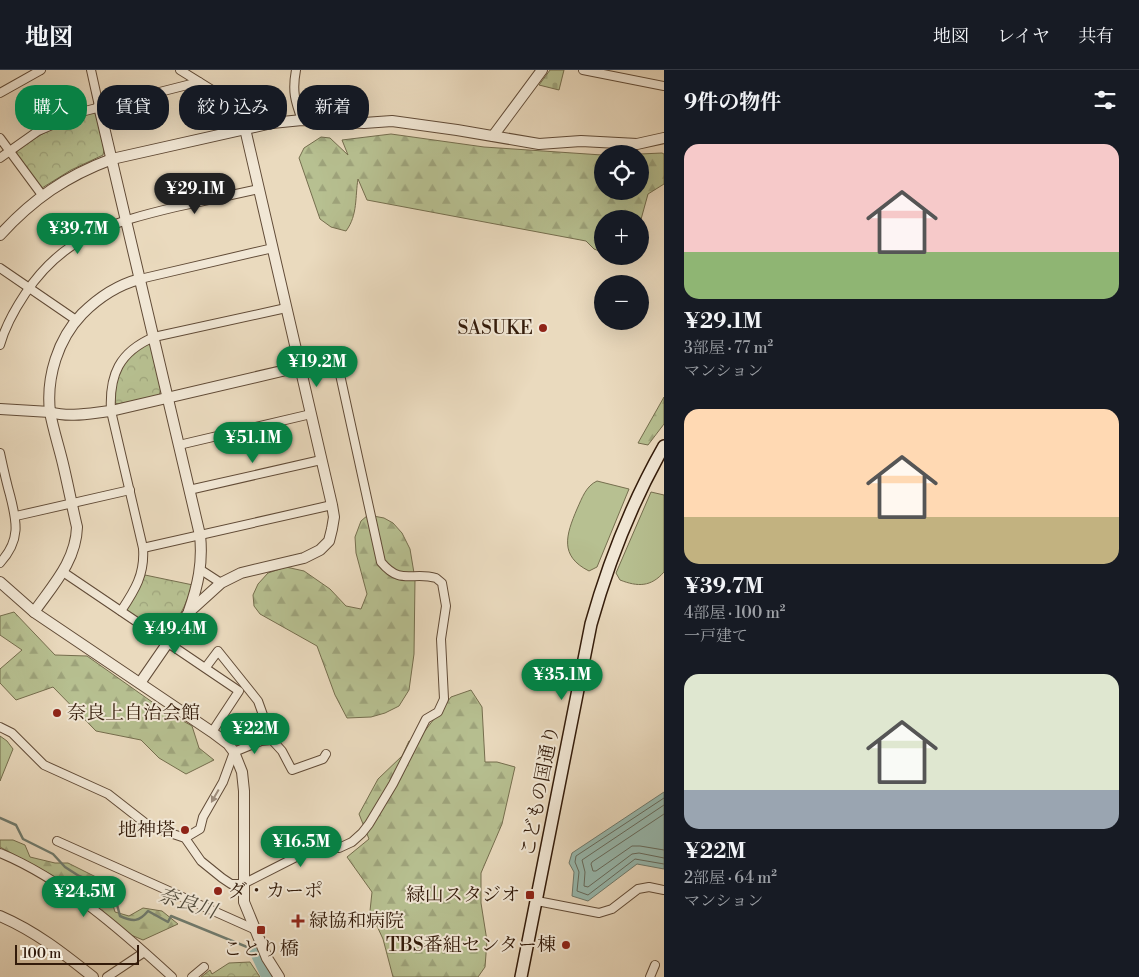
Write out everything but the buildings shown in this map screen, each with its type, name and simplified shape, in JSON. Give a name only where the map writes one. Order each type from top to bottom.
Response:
[{"type":"main road","name":"こどもの国通り","points":[[521,977],[591,624],[603,581],[622,530],[637,496],[664,446]]},
{"type":"street","points":[[0,93],[41,70]]},
{"type":"street","points":[[91,70],[97,97]]},
{"type":"street","points":[[180,70],[204,85]]},
{"type":"street","points":[[296,70],[294,96],[297,105]]},
{"type":"street","points":[[493,136],[542,70]]},
{"type":"street","points":[[583,70],[611,72],[664,86]]},
{"type":"street","points":[[169,89],[199,82]]},
{"type":"street","points":[[0,158],[38,131],[97,107]]},
{"type":"street","points":[[369,123],[392,121],[539,144],[581,141],[637,144],[664,138]]},
{"type":"street","points":[[105,130],[200,536],[202,552],[201,570],[189,612]]},
{"type":"street","points":[[0,235],[16,217],[42,195],[91,167],[112,159],[241,130]]},
{"type":"street","points":[[140,683],[189,612],[221,583],[241,573],[304,558],[320,550],[329,541],[332,530],[334,517],[332,505],[245,130]]},
{"type":"street","points":[[0,138],[42,195]]},
{"type":"street","points":[[0,345],[13,312],[29,288],[56,258],[91,233],[126,220],[258,189]]},
{"type":"street","points":[[34,612],[63,572],[74,551],[77,540],[77,527],[72,502],[50,412],[51,378],[56,358],[66,334],[76,320],[92,305],[124,284],[272,248]]},
{"type":"street","points":[[0,268],[76,320]]},
{"type":"street","points":[[121,611],[132,594],[142,571],[143,548],[111,411],[110,392],[117,368],[135,346],[154,337],[286,308]]},
{"type":"street","points":[[0,409],[82,415],[111,411],[330,361],[339,370],[380,562],[388,571],[409,577],[432,577],[442,583],[446,606],[441,639],[444,698],[438,712],[426,719],[394,784],[362,833],[352,842],[339,848],[322,848],[306,852],[243,884],[230,884],[222,878],[201,861],[186,838],[149,826],[108,794],[44,765],[12,733],[0,727]]},
{"type":"street","points":[[179,445],[310,414]]},
{"type":"street","points":[[0,453],[16,516],[17,530],[13,543],[0,563]]},
{"type":"street","points":[[189,490],[321,460]]},
{"type":"street","points":[[16,516],[130,490]]},
{"type":"street","points":[[143,548],[332,505]]},
{"type":"street","points":[[201,570],[221,583]]},
{"type":"street","points":[[63,572],[239,691],[212,732]]},
{"type":"street","points":[[0,582],[34,612],[212,732],[228,744],[234,752],[242,772],[244,791],[244,902],[267,958],[279,977]]},
{"type":"street","points":[[206,667],[218,651],[258,700],[272,740],[282,751],[292,770],[323,759],[326,754]]},
{"type":"street","points":[[186,838],[200,829],[203,816],[224,782],[234,752],[261,741],[272,740]]},
{"type":"street","points":[[57,841],[256,930]]},
{"type":"street","points":[[0,853],[13,858],[47,878],[80,901],[172,977]]},
{"type":"street","points":[[536,901],[599,913],[612,909],[638,889],[649,887],[664,890]]},
{"type":"street","points":[[0,916],[20,924],[44,938],[93,977]]},
{"type":"street","points":[[107,977],[143,953]]},
{"type":"street","points":[[650,977],[655,965]]},
{"type":"street","points":[[192,977],[204,968]]},
{"type":"green space","points":[[550,70],[564,70],[559,90],[539,85]]},
{"type":"green space","points":[[93,112],[97,114],[97,130],[100,130],[104,150],[103,155],[71,170],[42,188],[16,155],[17,151],[50,130],[87,130],[87,114]]},
{"type":"green space","points":[[391,134],[484,147],[594,154],[594,200],[646,200],[644,210],[594,210],[594,249],[586,241],[367,200],[358,179],[353,219],[346,231],[331,227],[320,219],[299,158],[304,148],[321,137],[330,138],[348,155],[342,140]]},
{"type":"green space","points":[[649,154],[664,154],[664,184],[649,193]]},
{"type":"green space","points":[[150,342],[161,389],[159,396],[118,404],[113,402],[116,383],[123,366],[134,352]]},
{"type":"green space","points":[[664,397],[664,424],[648,445],[638,443]]},
{"type":"green space","points":[[597,481],[629,489],[597,567],[589,571],[573,559],[569,552],[568,536],[573,519],[587,489]]},
{"type":"green space","points":[[651,492],[664,495],[664,572],[649,583],[633,584],[620,580],[616,573]]},
{"type":"green space","points":[[368,515],[384,518],[393,523],[402,533],[410,549],[415,579],[414,654],[409,690],[399,706],[371,717],[347,718],[335,695],[317,646],[260,614],[254,606],[253,595],[258,584],[268,573],[286,567],[304,571],[330,589],[346,606],[361,609],[367,594],[356,553],[355,537],[361,521]]},
{"type":"green space","points":[[145,575],[193,585],[169,635],[163,635],[127,611]]},
{"type":"green space","points":[[14,612],[55,655],[87,656],[162,709],[192,726],[199,748],[214,760],[186,774],[159,758],[141,740],[96,731],[53,687],[16,700],[0,683],[0,669],[22,650],[0,635],[0,616]]},
{"type":"green space","points":[[471,690],[482,707],[485,762],[497,762],[515,767],[502,824],[481,873],[481,903],[487,941],[485,967],[478,977],[393,977],[383,939],[370,911],[372,892],[347,857],[369,839],[359,814],[378,779],[402,756],[409,741],[417,741],[451,697]]},
{"type":"green space","points":[[0,736],[13,749],[0,781]]},
{"type":"green space","points":[[0,840],[13,840],[25,845],[30,857],[55,863],[68,863],[106,882],[115,912],[129,916],[143,908],[162,911],[178,924],[143,940],[131,935],[52,875],[0,847]]},
{"type":"green space","points":[[250,962],[260,977],[201,977],[210,970],[212,974],[229,963]]},
{"type":"water","points":[[664,792],[664,869],[637,864],[588,901],[572,896],[574,872],[569,863],[572,853]]},
{"type":"waterway","name":"奈良川","points":[[0,818],[16,825],[23,839],[53,854],[65,867],[79,876],[106,886],[115,897],[120,916],[136,920],[148,911],[168,922],[171,916],[257,951]]},
{"type":"waterway","name":"奈良川","points":[[257,951],[269,977]]},
{"type":"place","name":"SASUKE","points":[[543,328]]},
{"type":"place","name":"奈良上自治会館","points":[[57,713]]},
{"type":"place","name":"地神塔","points":[[185,830]]},
{"type":"place","name":"ダ・カーポ","points":[[218,891]]},
{"type":"place","name":"緑山スタジオ","points":[[530,895]]},
{"type":"place","name":"緑協和病院","points":[[298,921]]},
{"type":"place","name":"ことり橋","points":[[261,930]]},
{"type":"place","name":"TBS番組センター棟","points":[[566,945]]}]
